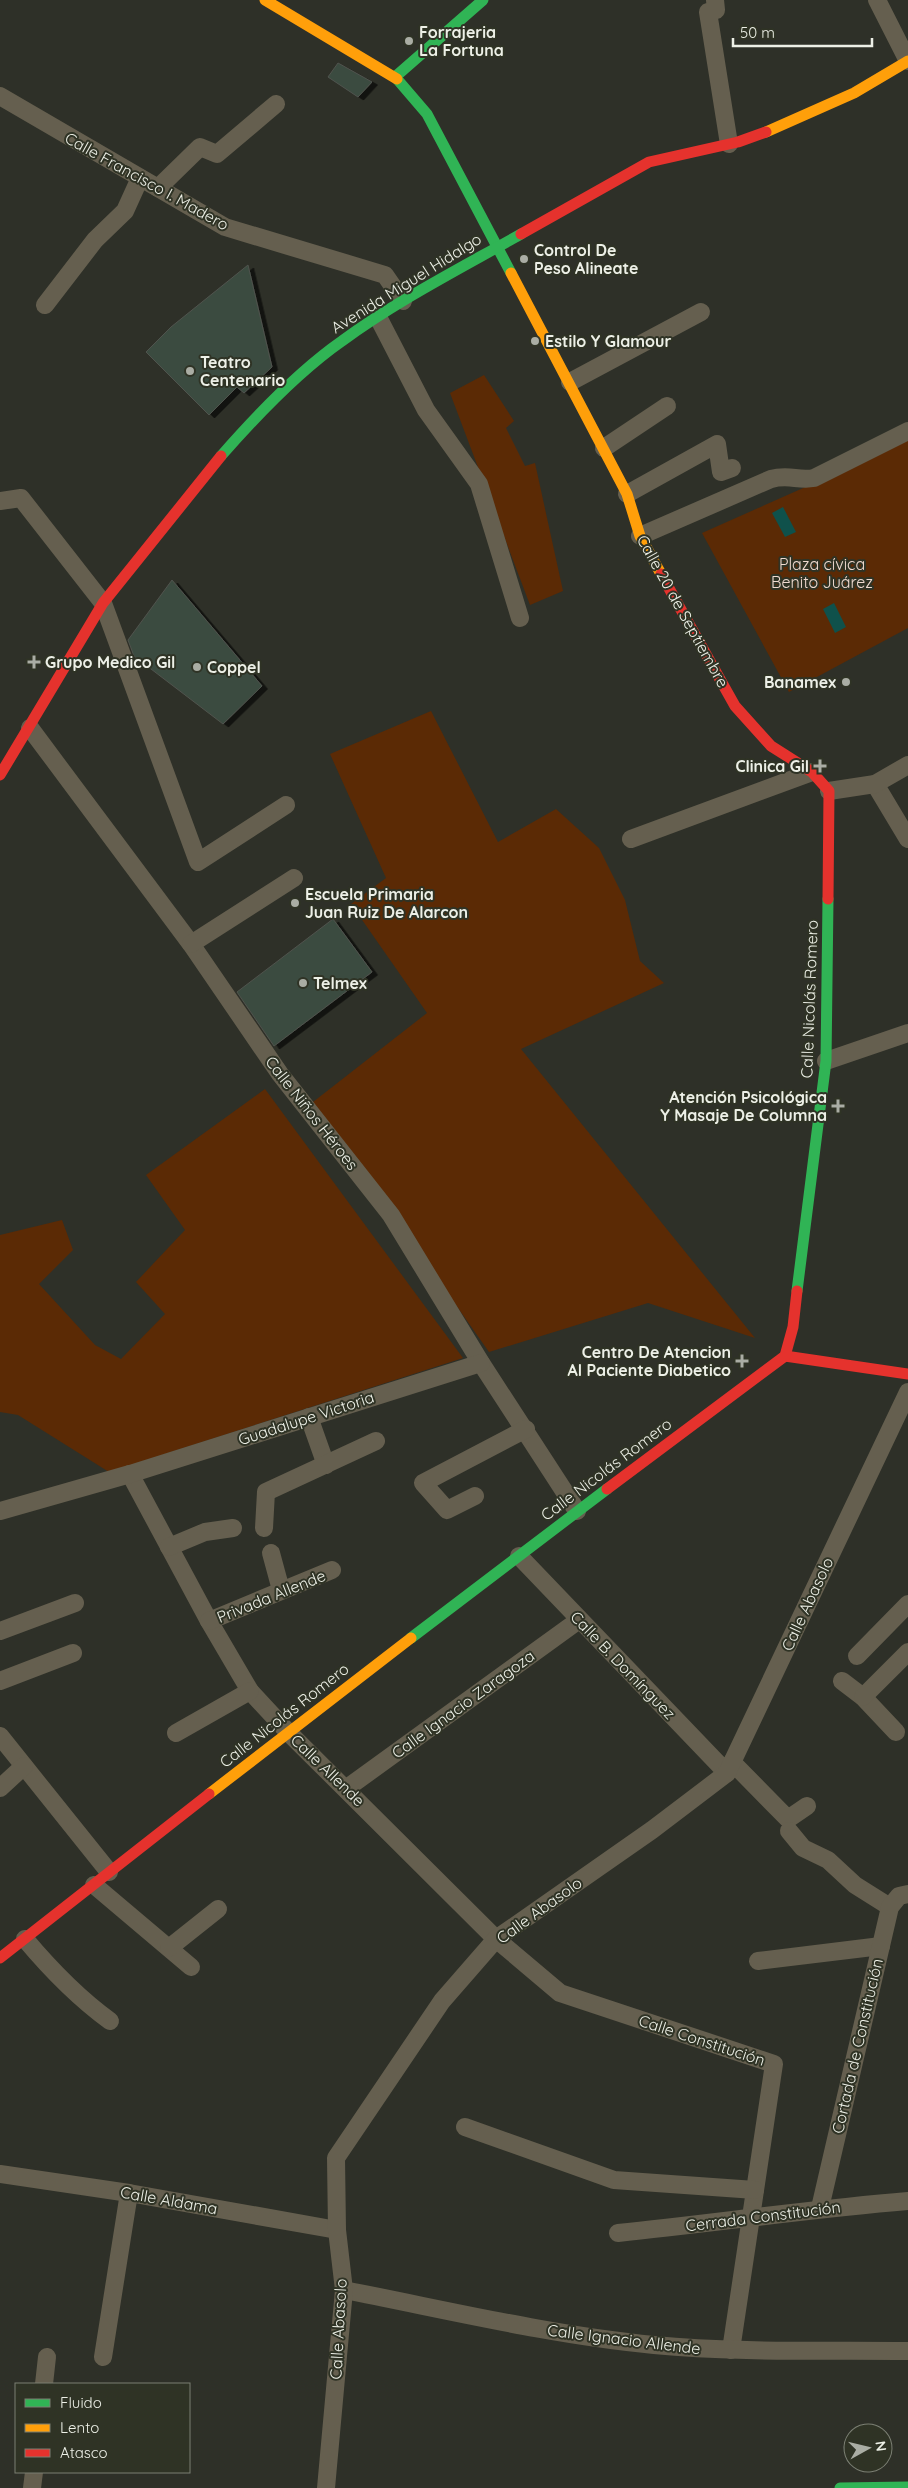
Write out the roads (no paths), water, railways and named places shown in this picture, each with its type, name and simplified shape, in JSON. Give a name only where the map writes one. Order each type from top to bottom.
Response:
[{"type":"main road","name":"Calle 20 de Septiembre","points":[[265,0],[395,78],[427,114],[604,448],[627,494],[640,536],[735,706],[771,746],[812,772],[829,791]]},
{"type":"main road","points":[[395,78],[483,0]]},
{"type":"main road","name":"Avenida Miguel Hidalgo","points":[[0,775],[30,728],[103,603],[196,485],[239,435],[304,372],[341,341],[379,319],[403,300],[649,162],[729,144],[772,130],[854,93],[908,62]]},
{"type":"main road","name":"Calle Nicolás Romero","points":[[1,1955],[25,1939],[288,1732],[577,1511],[784,1356],[793,1327],[826,1061],[829,791]]},
{"type":"main road","points":[[784,1356],[908,1374]]},
{"type":"main road","points":[[840,2488],[908,2487]]},
{"type":"street","points":[[877,0],[908,62]]},
{"type":"street","points":[[716,5],[708,12],[729,144]]},
{"type":"street","name":"Calle Francisco I. Madero","points":[[0,96],[225,227],[385,275],[403,300]]},
{"type":"street","points":[[158,188],[200,147],[217,154],[276,104]]},
{"type":"street","points":[[45,305],[95,240],[125,211],[140,178]]},
{"type":"street","points":[[570,382],[701,312]]},
{"type":"street","points":[[379,319],[426,410],[479,484],[520,618]]},
{"type":"street","points":[[604,448],[667,406]]},
{"type":"street","points":[[640,536],[771,479],[785,475],[804,480],[814,478],[908,431]]},
{"type":"street","points":[[627,494],[717,444],[721,472],[732,468]]},
{"type":"street","points":[[0,501],[21,498],[103,603],[198,862],[286,805]]},
{"type":"street","name":"Calle Niños Héroes","points":[[30,728],[191,944],[280,1074],[391,1215],[481,1363],[526,1429],[577,1511]]},
{"type":"street","points":[[829,791],[875,784],[908,765]]},
{"type":"street","points":[[631,839],[812,772]]},
{"type":"street","points":[[875,784],[908,839]]},
{"type":"street","points":[[191,944],[294,878]]},
{"type":"street","points":[[826,1061],[908,1034]]},
{"type":"street","name":"Guadalupe Victoria","points":[[0,1511],[130,1474],[481,1363]]},
{"type":"street","name":"Calle Abasolo","points":[[326,2488],[344,2290],[337,2230],[336,2158],[442,2001],[496,1940],[652,1830],[730,1767],[908,1392]]},
{"type":"street","points":[[309,1417],[326,1465]]},
{"type":"street","points":[[475,1496],[447,1510],[423,1483],[526,1429]]},
{"type":"street","points":[[264,1528],[266,1492],[376,1441]]},
{"type":"street","name":"Calle Allende","points":[[130,1474],[209,1621],[250,1690],[288,1732],[347,1788],[496,1940]]},
{"type":"street","points":[[169,1547],[205,1532],[233,1528]]},
{"type":"street","points":[[270,1554],[281,1590]]},
{"type":"street","name":"Calle B. Domínguez","points":[[519,1556],[578,1620],[730,1767],[788,1819],[807,1806]]},
{"type":"street","name":"Privada Allende","points":[[209,1621],[332,1570]]},
{"type":"street","points":[[0,1631],[75,1603]]},
{"type":"street","points":[[856,1656],[908,1604]]},
{"type":"street","name":"Calle Ignacio Zaragoza","points":[[347,1788],[578,1620]]},
{"type":"street","points":[[862,1697],[908,1652]]},
{"type":"street","points":[[0,1681],[73,1653]]},
{"type":"street","points":[[842,1681],[862,1697],[896,1732]]},
{"type":"street","points":[[176,1733],[250,1690]]},
{"type":"street","points":[[0,1736],[109,1872]]},
{"type":"street","points":[[0,1788],[24,1766]]},
{"type":"street","points":[[789,1831],[803,1848],[828,1860],[855,1885],[890,1907],[900,1896],[908,1894]]},
{"type":"street","points":[[94,1884],[191,1967]]},
{"type":"street","name":"Cortada de Constitución","points":[[820,2208],[890,1907]]},
{"type":"street","points":[[169,1948],[218,1909]]},
{"type":"street","points":[[25,1939],[84,2003],[110,2020]]},
{"type":"street","name":"Calle Constitución","points":[[496,1940],[560,1993],[774,2064],[732,2350]]},
{"type":"street","points":[[758,1961],[881,1946]]},
{"type":"street","points":[[465,2127],[614,2180],[754,2190]]},
{"type":"street","name":"Calle Aldama","points":[[0,2174],[129,2193],[337,2230]]},
{"type":"street","points":[[104,2357],[129,2193]]},
{"type":"street","name":"Cerrada Constitución","points":[[618,2233],[750,2219],[820,2208],[908,2201]]},
{"type":"street","name":"Calle Ignacio Allende","points":[[344,2290],[580,2336],[654,2345],[732,2350],[908,2350]]},
{"type":"street","points":[[44,2383],[47,2357]]},
{"type":"street","points":[[32,2488],[34,2473]]},
{"type":"water","points":[[783,507],[796,532],[785,537],[772,513]]},
{"type":"water","points":[[834,603],[846,627],[835,633],[823,609]]},
{"type":"place","name":"Forrajeria La Fortuna","points":[[409,41]]},
{"type":"place","name":"Control De Peso Alineate","points":[[524,259]]},
{"type":"place","name":"Estilo Y Glamour","points":[[535,341]]},
{"type":"place","name":"Teatro Centenario","points":[[190,371]]},
{"type":"place","name":"Grupo Medico Gil","points":[[34,662]]},
{"type":"place","name":"Coppel","points":[[197,667]]},
{"type":"place","name":"Banamex","points":[[846,682]]},
{"type":"place","name":"Clinica Gil","points":[[820,766]]},
{"type":"place","name":"Escuela Primaria Juan Ruiz De Alarcon","points":[[295,903]]},
{"type":"place","name":"Telmex","points":[[303,983]]},
{"type":"place","name":"Atención Psicológica Y Masaje De Columna","points":[[838,1106]]},
{"type":"place","name":"Centro De Atencion Al Paciente Diabetico","points":[[742,1361]]},
{"type":"park label","name":"Plaza cívica Benito Juárez","points":[[822,573]]}]
